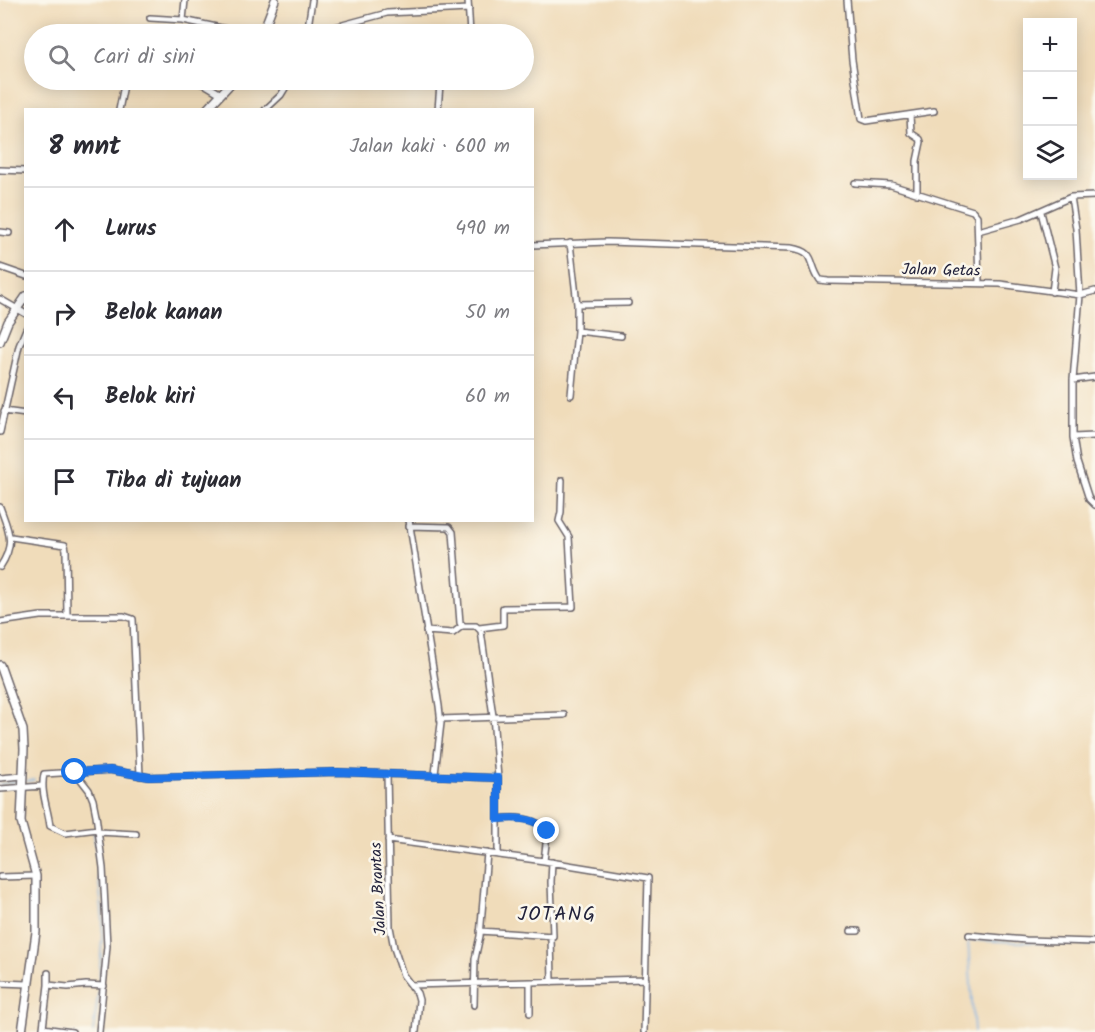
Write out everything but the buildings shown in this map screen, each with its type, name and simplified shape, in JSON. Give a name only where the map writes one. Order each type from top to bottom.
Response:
[{"type":"main road","points":[[266,24],[275,0]]},
{"type":"main road","points":[[208,108],[225,90]]},
{"type":"main road","points":[[0,342],[21,311]]},
{"type":"main road","points":[[0,665],[23,730],[21,822],[36,876],[36,932],[22,1032]]},
{"type":"street","points":[[183,20],[185,0]]},
{"type":"street","points":[[308,24],[312,0]]},
{"type":"street","points":[[468,0],[470,24]]},
{"type":"street","points":[[847,0],[852,60],[861,118],[866,121],[934,111]]},
{"type":"street","points":[[346,24],[387,13],[469,9]]},
{"type":"street","points":[[150,18],[202,24]]},
{"type":"street","points":[[119,108],[123,90]]},
{"type":"street","points":[[214,90],[221,94]]},
{"type":"street","points":[[267,108],[283,90]]},
{"type":"street","points":[[438,108],[441,90]]},
{"type":"street","points":[[212,103],[216,108]]},
{"type":"street","points":[[909,115],[911,133],[920,138],[921,142],[917,161],[917,194]]},
{"type":"street","points":[[0,170],[24,171]]},
{"type":"street","points":[[855,183],[891,185],[973,211],[978,231],[979,282]]},
{"type":"street","points":[[978,231],[1041,212],[1071,197],[1095,196]]},
{"type":"street","points":[[1071,197],[1076,229],[1080,296],[1073,380],[1072,437],[1089,499],[1095,505]]},
{"type":"street","points":[[1041,212],[1055,268],[1052,292]]},
{"type":"street","points":[[0,232],[9,233]]},
{"type":"street","points":[[534,245],[570,243],[577,331],[571,395]]},
{"type":"street","name":"Jalan Getas","points":[[570,243],[649,243],[804,250],[811,258],[820,280],[950,284],[979,282],[1080,296],[1095,291]]},
{"type":"street","points":[[0,267],[24,275]]},
{"type":"street","points":[[0,298],[21,311]]},
{"type":"street","points":[[576,304],[628,303]]},
{"type":"street","points":[[577,331],[621,336]]},
{"type":"street","points":[[0,432],[19,346],[24,334]]},
{"type":"street","points":[[1073,380],[1095,377]]},
{"type":"street","points":[[4,411],[24,414]]},
{"type":"street","points":[[1072,437],[1095,436]]},
{"type":"street","points":[[426,631],[453,633],[462,626],[479,628],[503,625],[503,608],[573,608],[569,537],[559,521],[562,480]]},
{"type":"street","points":[[0,507],[11,537],[5,560],[0,567]]},
{"type":"street","points":[[435,774],[440,719],[409,523],[452,528],[462,626]]},
{"type":"street","points":[[11,537],[65,545],[67,615]]},
{"type":"street","points":[[0,622],[67,615],[124,616],[133,619],[140,776]]},
{"type":"street","points":[[479,628],[493,718],[498,778],[498,855]]},
{"type":"street","points":[[440,719],[564,715]]},
{"type":"street","points":[[136,834],[96,830],[65,833],[50,826],[42,786],[45,773],[110,770],[140,776],[219,776],[272,772],[435,774],[498,778]]},
{"type":"street","points":[[75,772],[89,790],[96,815],[107,920],[107,946],[100,986],[99,1032]]},
{"type":"street","name":"Jalan Brantas","points":[[387,774],[390,927],[403,975],[417,993],[419,1000],[416,1032]]},
{"type":"street","points":[[0,778],[42,786]]},
{"type":"street","points":[[0,789],[23,782]]},
{"type":"street","points":[[498,819],[521,818],[545,828],[548,835],[544,861]]},
{"type":"street","points":[[388,840],[552,862],[648,878],[644,1032]]},
{"type":"street","points":[[474,1005],[475,959],[480,931],[487,853]]},
{"type":"street","points":[[552,862],[550,882],[554,934],[551,937],[552,982]]},
{"type":"street","points":[[0,878],[36,876]]},
{"type":"street","points":[[480,931],[551,937]]},
{"type":"street","points":[[969,935],[1026,940],[1095,942]]},
{"type":"street","points":[[48,973],[43,1030],[72,1032]]},
{"type":"street","points":[[411,986],[646,979]]},
{"type":"street","points":[[0,983],[28,984]]},
{"type":"street","points":[[530,983],[530,1013]]},
{"type":"street","points":[[48,985],[100,986]]},
{"type":"waterway","points":[[26,781],[34,780]]},
{"type":"waterway","points":[[0,784],[19,781]]},
{"type":"waterway","points":[[94,832],[103,921],[99,983]]},
{"type":"waterway","points":[[974,1032],[968,940],[1094,945]]},
{"type":"waterway","points":[[93,1032],[99,988]]},
{"type":"district","name":"JOTANG","points":[[557,913]]},
{"type":"route","points":[[75,772],[110,770],[149,777],[337,772],[498,778],[498,819],[530,820],[547,831]]}]
